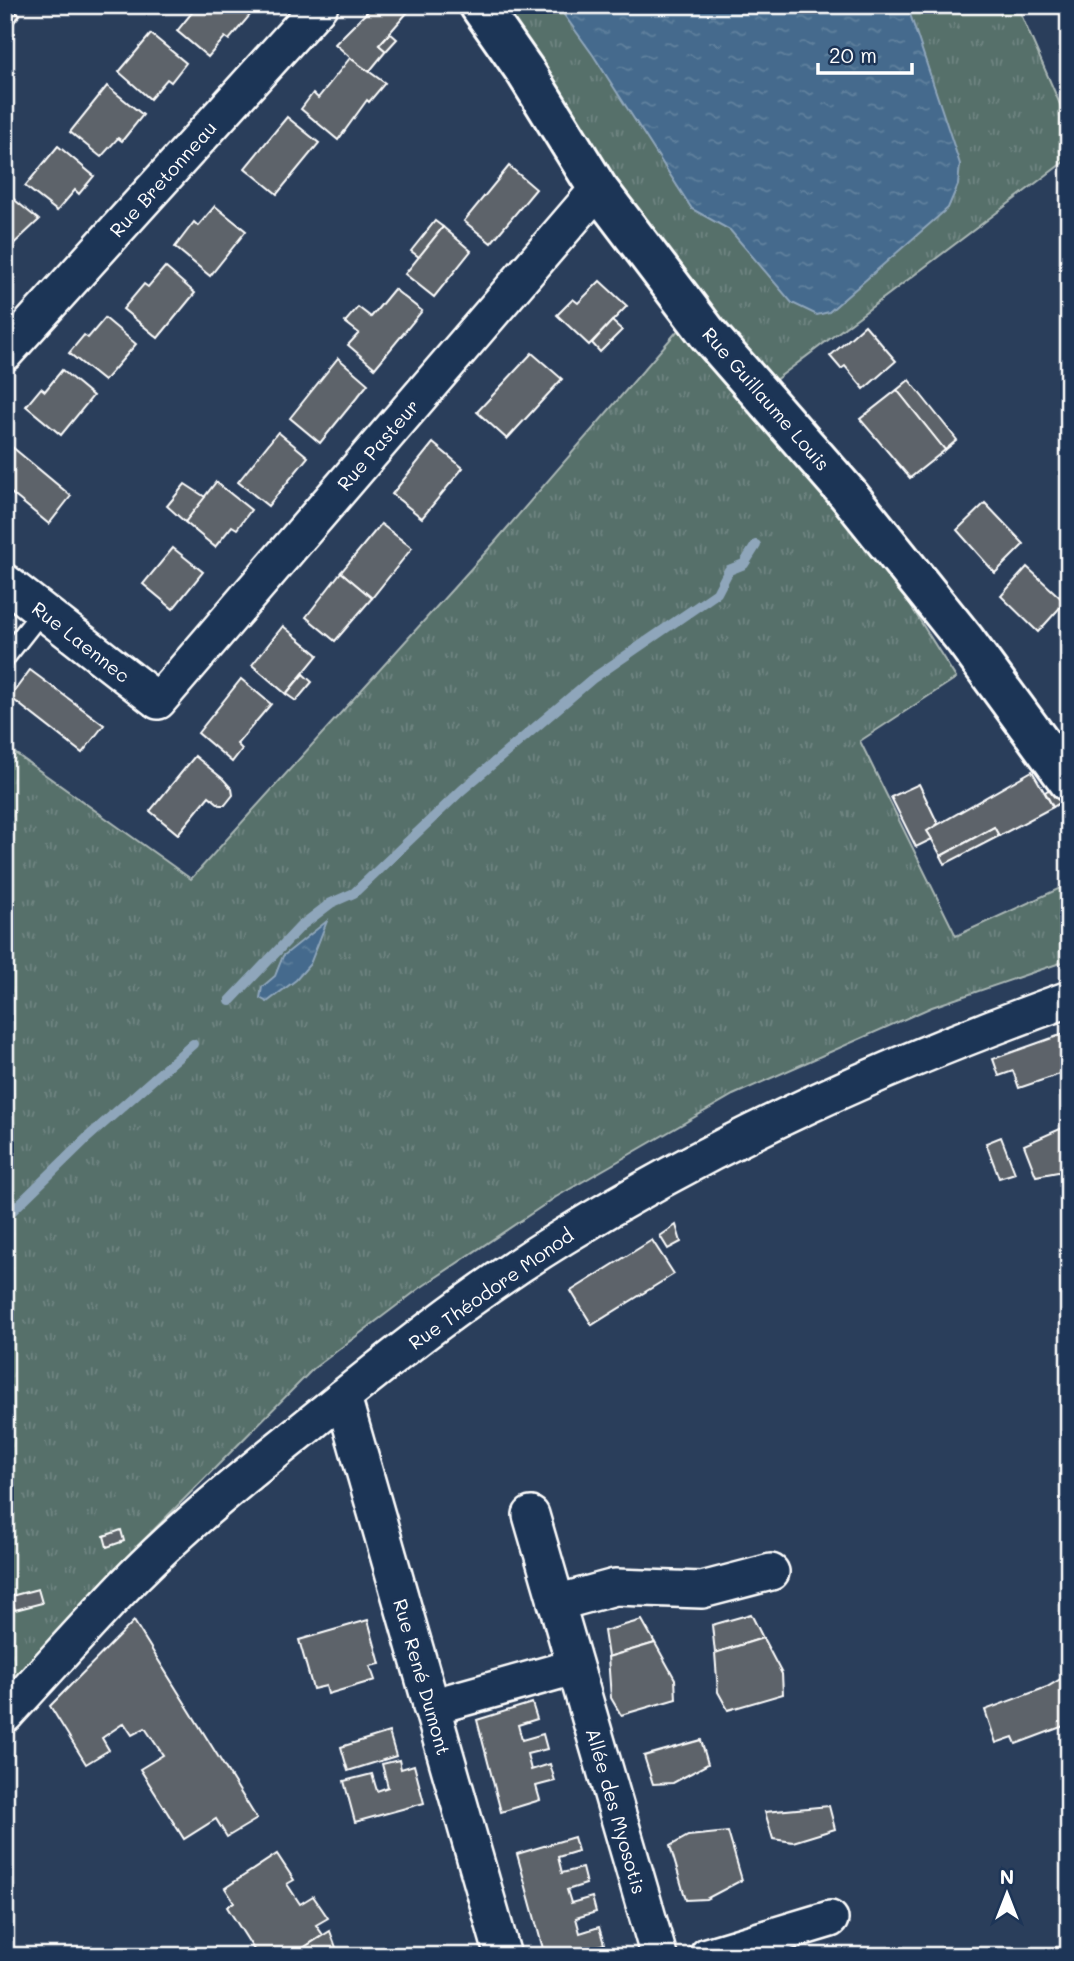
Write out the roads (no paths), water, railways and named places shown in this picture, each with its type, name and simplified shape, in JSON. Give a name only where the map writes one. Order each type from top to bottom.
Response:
[{"type":"street","name":"Rue Bretonneau","points":[[5,353],[320,5]]},
{"type":"street","name":"Rue Guillaume Louis","points":[[479,5],[525,71],[598,189],[719,348],[848,494],[965,640],[1069,782]]},
{"type":"street","name":"Rue Pasteur","points":[[158,701],[598,189]]},
{"type":"street","name":"Rue Laennec","points":[[5,582],[158,701]]},
{"type":"street","name":"Rue Théodore Monod","points":[[5,1715],[135,1575],[237,1483],[465,1303],[562,1238],[680,1169],[816,1099],[961,1038],[1069,999]]},
{"type":"street","name":"Rue René Dumont","points":[[343,1397],[503,1956]]},
{"type":"street","name":"Allée des Myosotis","points":[[531,1515],[659,1956]]},
{"type":"street","points":[[556,1603],[615,1587],[702,1590],[771,1572]]},
{"type":"street","points":[[431,1707],[574,1667]]},
{"type":"street","points":[[707,1956],[830,1919]]},
{"type":"lane","points":[[5,659],[42,611]]},
{"type":"water","points":[[557,5],[907,5],[960,164],[958,185],[948,208],[829,312],[817,315],[792,303],[730,230],[692,209],[593,55]]},
{"type":"water","points":[[327,921],[310,964],[296,980],[267,1002],[260,998],[262,987],[275,976],[283,956]]},
{"type":"waterway","points":[[230,1001],[301,926],[331,903],[354,893],[462,790],[592,679],[717,593],[729,570],[744,564],[756,545]]},
{"type":"waterway","points":[[5,1218],[88,1137],[193,1044]]}]
